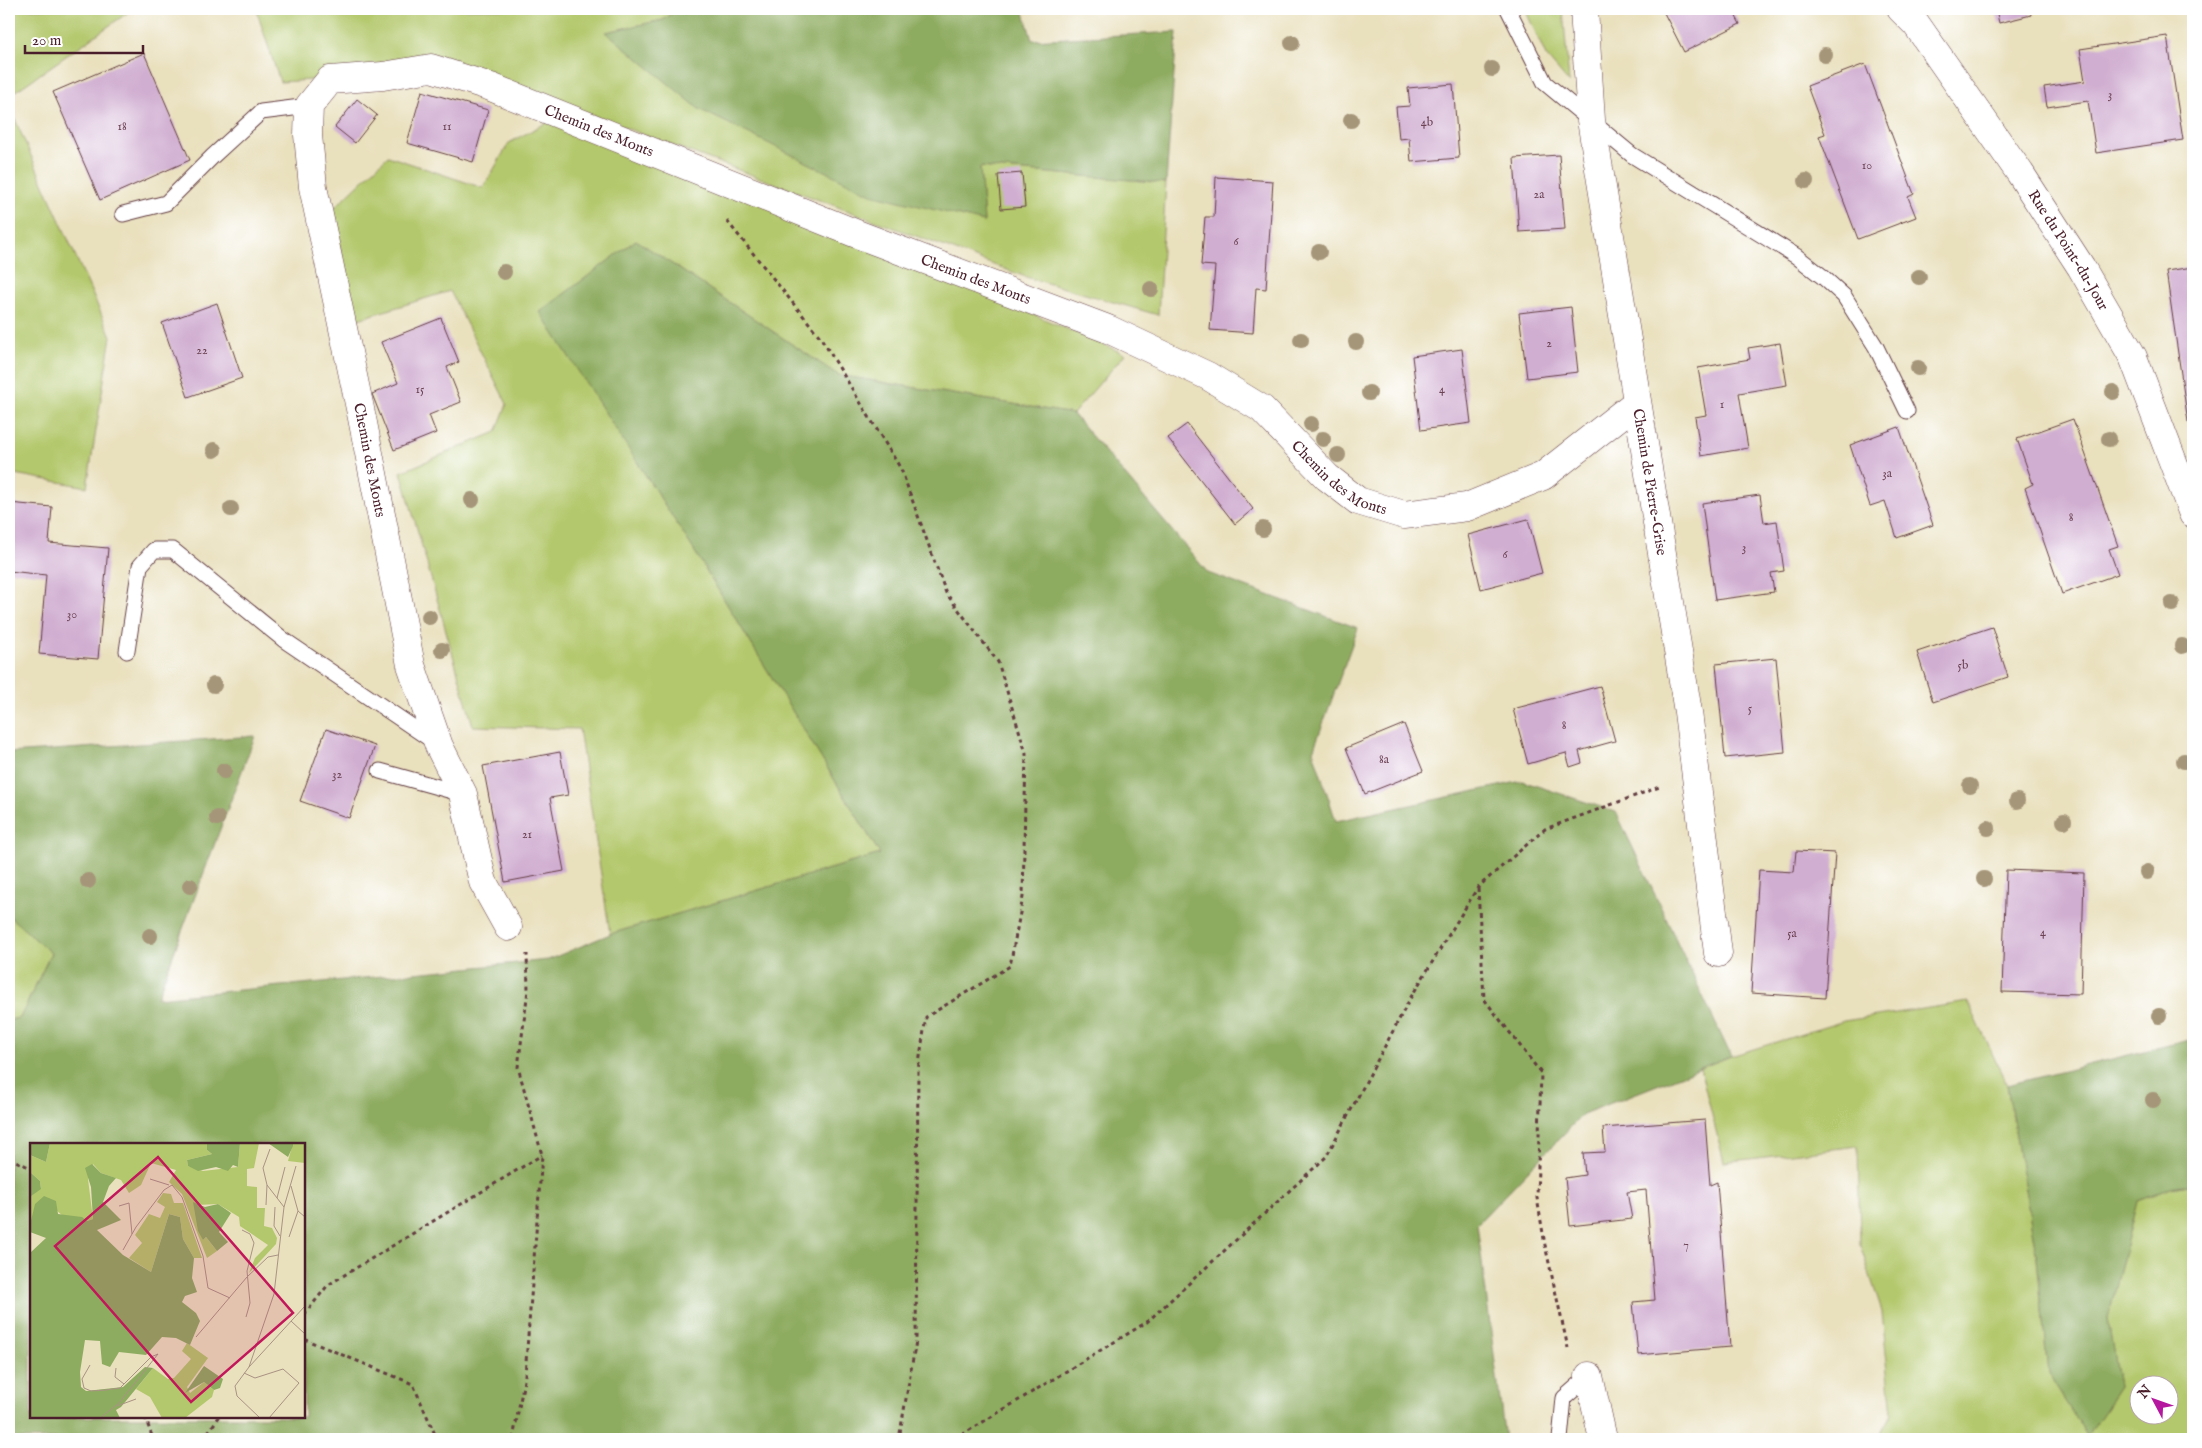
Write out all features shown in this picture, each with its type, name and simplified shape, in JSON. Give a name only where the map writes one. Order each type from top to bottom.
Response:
[{"type":"street","name":"Chemin de Pierre-Grise","points":[[1584,9],[1591,120],[1688,712],[1718,953]]},
{"type":"street","name":"Rue du Point-du-Jour","points":[[1901,9],[1916,24],[2020,173],[2081,267],[2133,358],[2193,514]]},
{"type":"street","name":"Chemin des Monts","points":[[508,927],[483,882],[463,794],[439,746],[411,666],[362,418],[313,187],[308,135],[310,106],[330,80],[383,76],[431,68],[491,87],[862,236],[1108,329],[1208,376],[1262,408],[1327,477],[1358,501],[1404,515],[1467,507],[1543,476],[1636,403]]},
{"type":"street","points":[[1589,1376],[1603,1439]]},
{"type":"lane","points":[[1508,9],[1545,83],[1632,156],[1770,239],[1823,277],[1844,296],[1858,317],[1907,410]]},
{"type":"lane","points":[[123,214],[166,203],[212,156],[261,112],[310,106]]},
{"type":"lane","points":[[127,651],[140,566],[154,550],[173,550],[284,640],[439,746]]},
{"type":"lane","points":[[380,771],[463,794]]},
{"type":"lane","points":[[1560,1439],[1564,1398],[1589,1376]]},
{"type":"path","points":[[723,216],[821,338],[901,469],[946,593],[998,662],[1026,753],[1023,897],[1010,966],[926,1017],[918,1070],[916,1341],[898,1439]]},
{"type":"path","points":[[955,1439],[1147,1322],[1326,1157],[1411,996],[1478,887],[1546,829],[1696,774]]},
{"type":"path","points":[[1478,887],[1484,999],[1541,1073],[1537,1198],[1540,1217],[1570,1354],[1589,1376]]},
{"type":"path","points":[[508,927],[528,955],[528,990],[518,1067],[542,1155],[524,1375],[514,1439]]},
{"type":"path","points":[[305,1314],[328,1286],[542,1155]]},
{"type":"path","points":[[9,1158],[30,1168]]},
{"type":"path","points":[[305,1339],[413,1384],[438,1439]]},
{"type":"path","points":[[145,1418],[153,1439]]},
{"type":"path","points":[[203,1439],[218,1418]]},
{"type":"green space","points":[[9,9],[133,9],[9,96]]},
{"type":"green space","points":[[256,9],[678,9],[663,20],[607,32],[984,221],[980,167],[1166,183],[1158,315],[1026,277],[470,70],[280,82]]},
{"type":"green space","points":[[678,9],[1023,9],[1032,40],[1177,32],[1166,183],[980,167],[984,222],[871,194],[699,109],[606,32],[663,20]]},
{"type":"green space","points":[[1525,9],[1563,9],[1569,83],[1546,56]]},
{"type":"green space","points":[[9,106],[111,336],[87,487],[9,473]]},
{"type":"green space","points":[[549,121],[680,162],[1125,354],[1073,414],[838,375],[636,240],[541,312],[692,547],[880,854],[610,934],[579,729],[473,726],[401,472],[496,432],[507,404],[450,291],[355,320],[332,210],[388,156],[483,188],[509,143]]},
{"type":"green space","points":[[636,240],[838,375],[1073,414],[1208,573],[1358,628],[1313,751],[1336,821],[1522,781],[1616,812],[1731,1056],[1583,1114],[1477,1224],[1505,1439],[9,1439],[9,1020],[20,1018],[51,953],[9,916],[9,753],[255,736],[157,998],[548,960],[610,934],[880,854],[692,547],[540,312]]},
{"type":"green space","points":[[9,916],[51,953],[20,1018],[9,1020]]},
{"type":"green space","points":[[1968,1002],[2007,1085],[2037,1258],[2048,1374],[2087,1435],[2119,1388],[2108,1319],[2137,1201],[2172,1188],[2193,1184],[2193,1439],[1877,1439],[1892,1413],[1882,1312],[1860,1245],[1858,1146],[1724,1162],[1700,1068],[1731,1056],[1844,1021]]},
{"type":"green space","points":[[2193,1039],[2193,1184],[2172,1188],[2137,1201],[2108,1319],[2119,1388],[2087,1436],[2048,1374],[2037,1258],[2007,1085]]},
{"type":"building","points":[[1662,9],[1732,9],[1740,24],[1684,52]]},
{"type":"building","points":[[1996,9],[2030,9],[2031,15],[1999,23]]},
{"type":"building","points":[[2167,36],[2183,140],[2096,153],[2088,101],[2047,107],[2044,87],[2085,81],[2080,49]]},
{"type":"building","points":[[144,53],[190,160],[100,200],[53,92]]},
{"type":"building","points":[[1865,64],[1914,194],[1908,197],[1916,217],[1858,239],[1819,136],[1825,134],[1807,86]]},
{"type":"building","points":[[1453,84],[1459,158],[1411,162],[1409,138],[1399,139],[1396,107],[1410,106],[1408,88]]},
{"type":"building","points":[[422,91],[488,110],[473,162],[407,143]]},
{"type":"building","points":[[357,99],[377,115],[355,143],[335,127]]},
{"type":"building","points":[[1559,155],[1565,229],[1519,232],[1514,158]]},
{"type":"building","points":[[1022,173],[1025,207],[1001,209],[998,175]]},
{"type":"building","points":[[1216,177],[1273,181],[1266,289],[1256,288],[1253,333],[1210,330],[1215,266],[1201,265],[1205,217],[1214,217]]},
{"type":"building","points":[[2193,267],[2193,421],[2188,422],[2166,271]]},
{"type":"building","points":[[217,303],[242,378],[188,397],[162,323]]},
{"type":"building","points":[[1571,307],[1578,372],[1527,378],[1519,313]]},
{"type":"building","points":[[441,318],[459,362],[447,367],[461,402],[429,415],[436,433],[394,450],[372,394],[398,383],[381,342]]},
{"type":"building","points":[[1780,343],[1787,385],[1739,393],[1748,448],[1701,456],[1695,417],[1706,415],[1698,368],[1750,359],[1748,348]]},
{"type":"building","points":[[1462,349],[1471,423],[1421,430],[1412,356]]},
{"type":"building","points":[[2073,419],[2118,546],[2109,549],[2118,574],[2062,594],[2025,488],[2033,484],[2017,439]]},
{"type":"building","points":[[1187,424],[1253,509],[1235,524],[1168,438]]},
{"type":"building","points":[[1899,427],[1933,525],[1897,538],[1885,501],[1870,506],[1850,445]]},
{"type":"building","points":[[1760,495],[1764,523],[1777,521],[1784,571],[1771,573],[1774,592],[1715,600],[1702,503]]},
{"type":"building","points":[[9,503],[52,507],[49,543],[108,548],[98,659],[39,654],[46,575],[9,571]]},
{"type":"building","points":[[1528,519],[1542,573],[1481,589],[1468,535]]},
{"type":"building","points":[[1992,627],[2008,677],[1933,702],[1917,652]]},
{"type":"building","points":[[1776,658],[1785,752],[1725,758],[1716,664]]},
{"type":"building","points":[[1600,686],[1615,741],[1579,751],[1582,763],[1570,767],[1566,753],[1528,764],[1513,709]]},
{"type":"building","points":[[1404,724],[1423,771],[1365,794],[1346,748]]},
{"type":"building","points":[[326,729],[375,746],[349,818],[300,801]]},
{"type":"building","points":[[560,752],[568,795],[550,798],[564,871],[505,882],[483,766]]},
{"type":"building","points":[[1796,851],[1835,853],[1825,998],[1751,993],[1759,870],[1794,872]]},
{"type":"building","points":[[2006,870],[2084,873],[2081,994],[2002,992]]},
{"type":"building","points":[[1705,1120],[1710,1185],[1717,1182],[1730,1347],[1638,1355],[1633,1302],[1655,1300],[1646,1190],[1627,1192],[1632,1219],[1570,1226],[1565,1178],[1585,1175],[1583,1153],[1605,1152],[1603,1128]]}]
